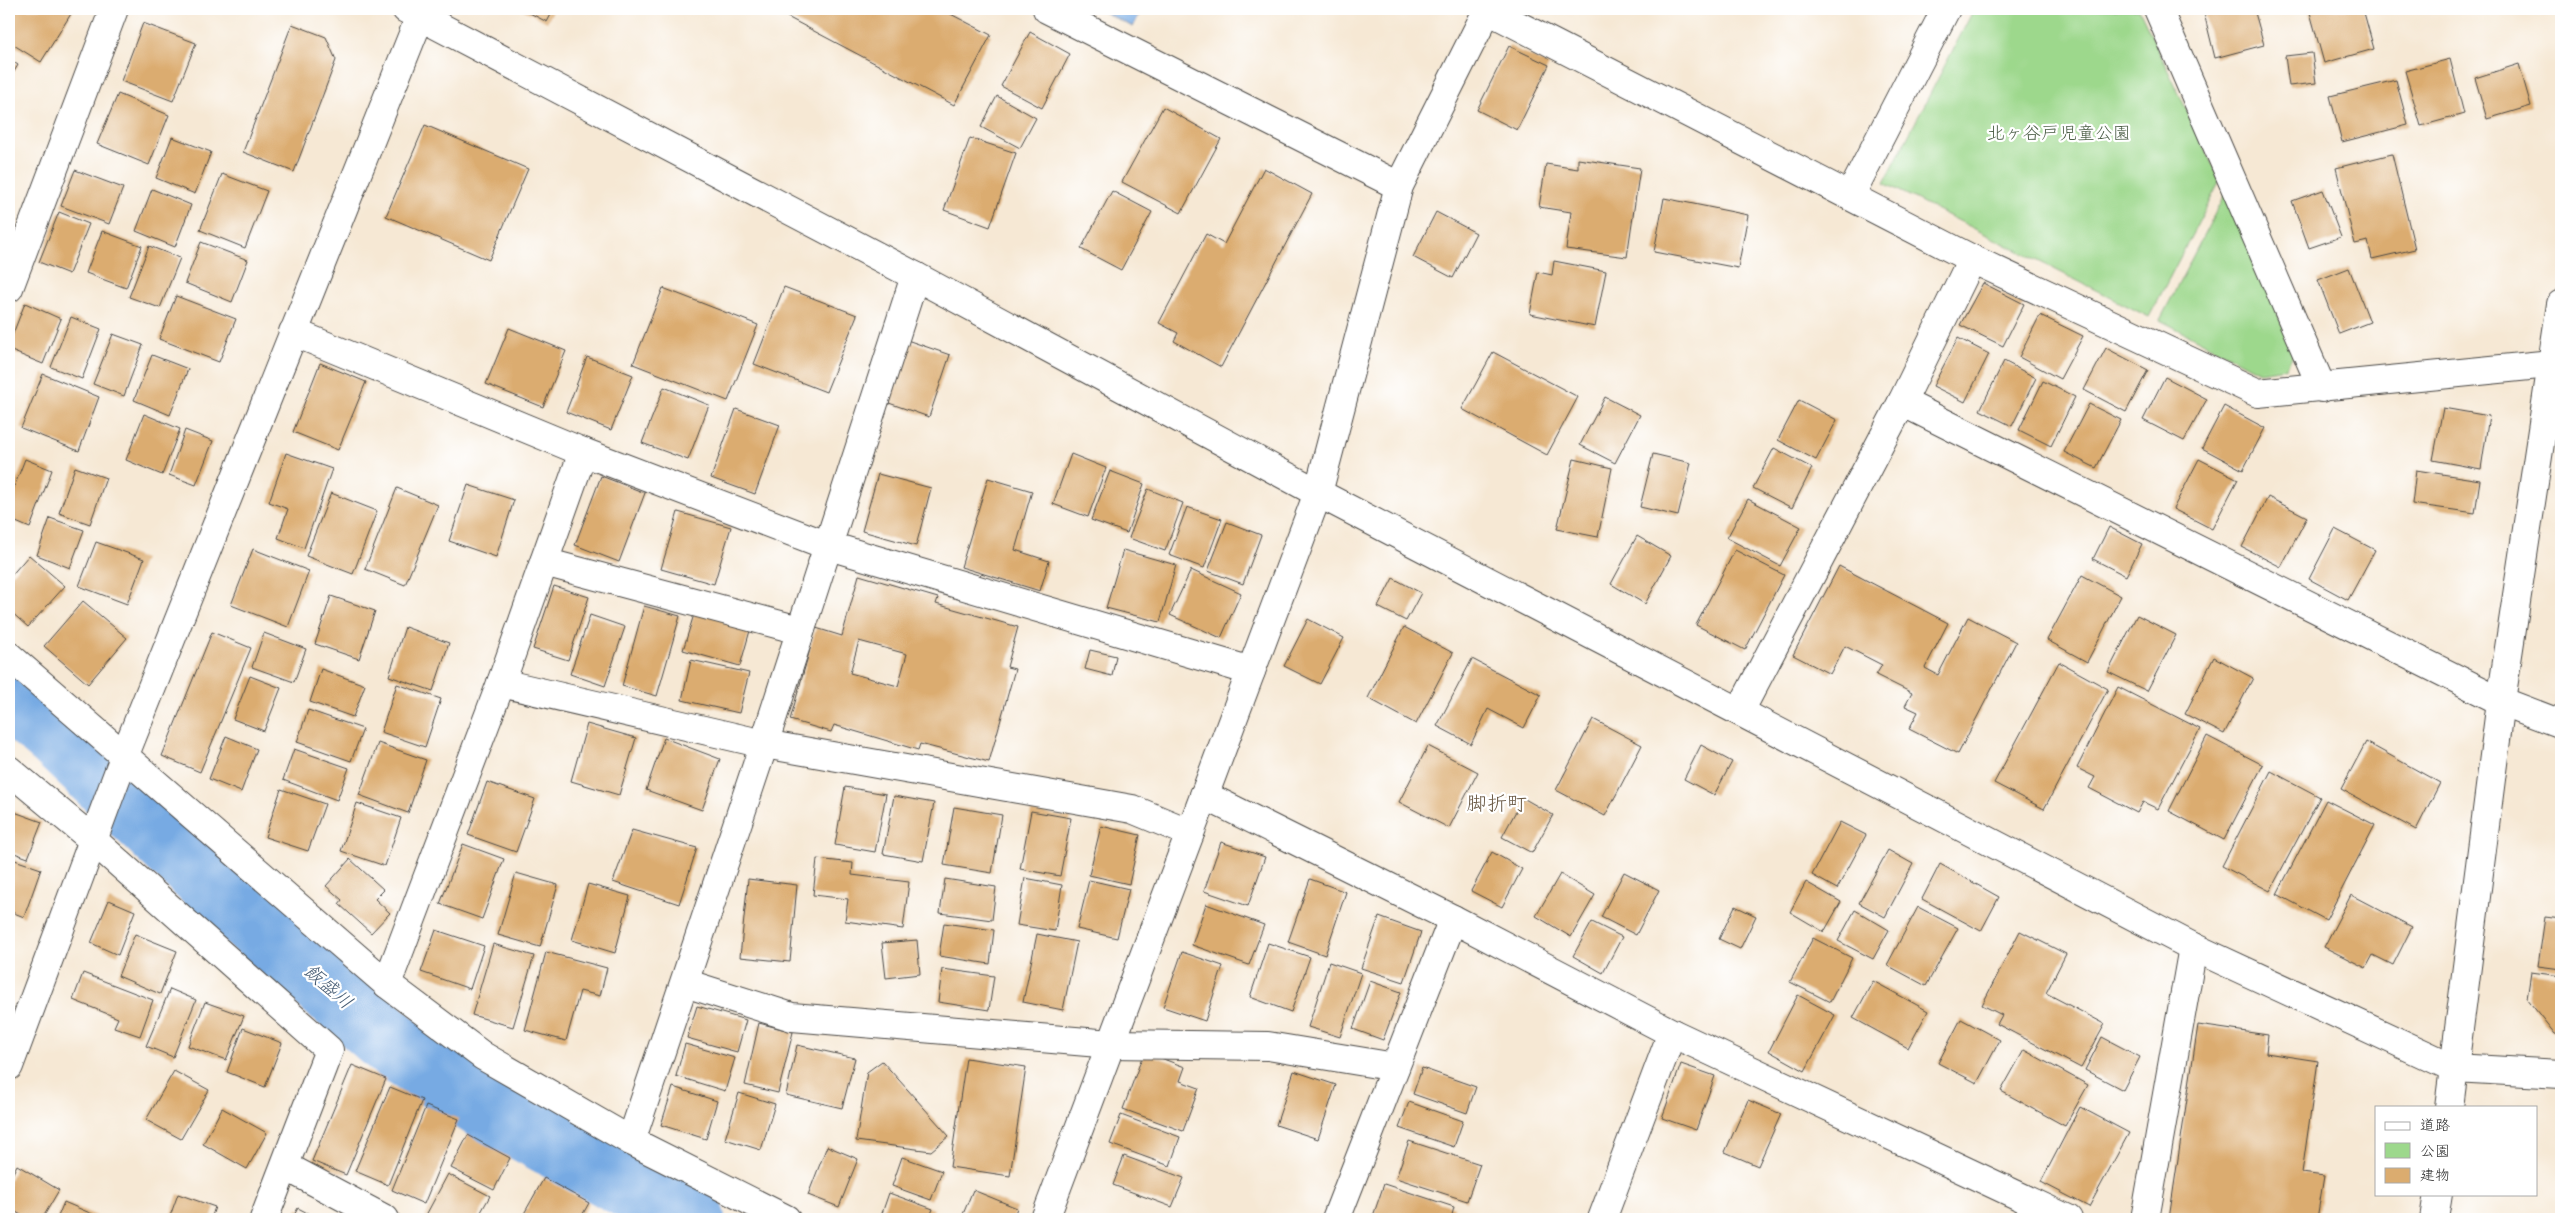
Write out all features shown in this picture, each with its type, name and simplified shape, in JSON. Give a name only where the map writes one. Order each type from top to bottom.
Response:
[{"type":"street","points":[[9,288],[18,234],[114,9]]},
{"type":"street","points":[[1047,9],[1399,186]]},
{"type":"street","points":[[1045,1219],[1318,493],[1399,186],[1488,9],[1972,259],[2258,394],[2557,363]]},
{"type":"street","points":[[1850,196],[1946,9]]},
{"type":"street","points":[[2158,9],[2322,388]]},
{"type":"street","points":[[9,1066],[124,757],[292,332],[416,11],[1318,493],[2192,947],[2454,1068],[2561,1074]]},
{"type":"street","points":[[1740,711],[1902,402],[1972,259]]},
{"type":"street","points":[[631,1141],[764,744],[826,545],[915,276]]},
{"type":"street","points":[[2449,1106],[2502,701],[2557,363],[2561,304]]},
{"type":"street","points":[[292,332],[582,452],[826,545],[1251,672]]},
{"type":"street","points":[[1902,402],[2502,701],[2561,724]]},
{"type":"street","points":[[387,984],[501,683],[582,452]]},
{"type":"street","points":[[544,562],[799,630]]},
{"type":"street","points":[[9,656],[387,984],[482,1056],[631,1141],[786,1219]]},
{"type":"street","points":[[501,683],[764,744],[1132,809],[1190,833]]},
{"type":"street","points":[[9,770],[93,840],[329,1050],[264,1219]]},
{"type":"street","points":[[1204,795],[1453,919],[1672,1033],[2068,1219]]},
{"type":"street","points":[[1336,1219],[1453,919]]},
{"type":"street","points":[[2145,1219],[2192,947]]},
{"type":"street","points":[[685,983],[792,1016],[1111,1044],[1268,1046],[1395,1067]]},
{"type":"street","points":[[1602,1219],[1672,1033]]},
{"type":"street","points":[[285,1166],[385,1219]]},
{"type":"street","points":[[2434,1219],[2438,1196]]},
{"type":"green space","name":"北ヶ谷戸児童公園","points":[[1974,9],[2139,9],[2220,181],[2149,317],[1884,183]]},
{"type":"green space","points":[[2227,190],[2294,354],[2285,368],[2260,372],[2160,320]]},
{"type":"water","points":[[1098,9],[1142,9],[1133,27]]},
{"type":"building","points":[[9,9],[74,9],[41,62],[9,42]]},
{"type":"building","points":[[522,9],[554,9],[547,22]]},
{"type":"building","points":[[777,9],[941,9],[991,35],[954,105],[776,11]]},
{"type":"building","points":[[2203,9],[2254,9],[2264,45],[2215,58]]},
{"type":"building","points":[[2309,9],[2363,9],[2374,49],[2324,63]]},
{"type":"building","points":[[143,23],[196,43],[173,101],[121,81]]},
{"type":"building","points":[[292,24],[326,37],[336,60],[294,172],[243,152]]},
{"type":"building","points":[[1030,32],[1070,54],[1042,108],[1001,86]]},
{"type":"building","points":[[1509,46],[1549,65],[1517,130],[1477,110]]},
{"type":"building","points":[[2312,53],[2316,83],[2289,86],[2285,56]]},
{"type":"building","points":[[9,59],[18,65],[9,80]]},
{"type":"building","points":[[2450,59],[2464,114],[2421,126],[2405,71]]},
{"type":"building","points":[[2519,64],[2531,106],[2487,119],[2475,78]]},
{"type":"building","points":[[2396,80],[2408,125],[2342,142],[2330,96]]},
{"type":"building","points":[[118,94],[169,115],[149,165],[97,144]]},
{"type":"building","points":[[997,96],[1036,118],[1020,148],[981,127]]},
{"type":"building","points":[[1163,107],[1221,139],[1181,213],[1122,182]]},
{"type":"building","points":[[425,125],[528,169],[489,260],[386,216]]},
{"type":"building","points":[[172,137],[211,152],[195,194],[156,178]]},
{"type":"building","points":[[970,138],[1016,153],[990,227],[944,210]]},
{"type":"building","points":[[2392,154],[2415,249],[2372,259],[2368,241],[2355,244],[2336,168]]},
{"type":"building","points":[[1578,159],[1640,168],[1627,257],[1566,249],[1571,212],[1539,207],[1546,164],[1578,169]]},
{"type":"building","points":[[1264,168],[1312,194],[1221,367],[1174,341],[1178,333],[1159,323],[1206,234],[1224,244]]},
{"type":"building","points":[[75,170],[123,188],[109,224],[61,206]]},
{"type":"building","points":[[222,174],[267,191],[245,248],[200,230]]},
{"type":"building","points":[[152,189],[191,205],[175,247],[136,231]]},
{"type":"building","points":[[2323,190],[2341,237],[2309,248],[2292,201]]},
{"type":"building","points":[[1112,191],[1152,212],[1121,270],[1081,249]]},
{"type":"building","points":[[1664,198],[1748,215],[1738,268],[1654,252]]},
{"type":"building","points":[[59,212],[89,224],[69,274],[39,262]]},
{"type":"building","points":[[1436,212],[1476,233],[1453,278],[1413,257]]},
{"type":"building","points":[[102,231],[142,246],[126,288],[86,273]]},
{"type":"building","points":[[201,242],[248,260],[232,302],[185,283]]},
{"type":"building","points":[[149,246],[180,258],[160,308],[129,297]]},
{"type":"building","points":[[1554,261],[1606,271],[1595,327],[1530,314],[1538,272],[1552,275]]},
{"type":"building","points":[[2349,268],[2370,322],[2339,334],[2318,280]]},
{"type":"building","points":[[1983,283],[2024,304],[2003,346],[1960,325]]},
{"type":"building","points":[[784,287],[857,315],[826,392],[754,364]]},
{"type":"building","points":[[663,288],[758,325],[728,401],[633,364]]},
{"type":"building","points":[[176,296],[236,319],[219,362],[159,339]]},
{"type":"building","points":[[25,303],[61,319],[43,364],[9,350],[9,344]]},
{"type":"building","points":[[2040,315],[2083,336],[2060,379],[2019,357]]},
{"type":"building","points":[[71,317],[101,329],[82,379],[51,367]]},
{"type":"building","points":[[509,328],[566,351],[543,407],[486,384]]},
{"type":"building","points":[[113,334],[143,345],[124,396],[93,384]]},
{"type":"building","points":[[1958,338],[1989,354],[1965,402],[1933,386]]},
{"type":"building","points":[[907,340],[950,355],[929,417],[886,402]]},
{"type":"building","points":[[2106,348],[2148,370],[2126,412],[2084,390]]},
{"type":"building","points":[[1493,352],[1578,397],[1547,455],[1462,409]]},
{"type":"building","points":[[152,355],[188,369],[170,415],[134,400]]},
{"type":"building","points":[[587,357],[633,375],[611,430],[566,412]]},
{"type":"building","points":[[2004,361],[2036,378],[2012,426],[1980,410]]},
{"type":"building","points":[[320,363],[366,382],[338,450],[293,432]]},
{"type":"building","points":[[43,374],[99,397],[79,451],[21,428]]},
{"type":"building","points":[[2165,377],[2207,399],[2184,441],[2143,420]]},
{"type":"building","points":[[2043,381],[2075,397],[2051,446],[2019,430]]},
{"type":"building","points":[[664,387],[709,405],[688,460],[642,443]]},
{"type":"building","points":[[1605,397],[1640,415],[1615,463],[1580,445]]},
{"type":"building","points":[[1799,400],[1837,420],[1816,460],[1778,440]]},
{"type":"building","points":[[2089,404],[2121,420],[2096,468],[2064,452]]},
{"type":"building","points":[[2224,406],[2265,428],[2243,470],[2202,448]]},
{"type":"building","points":[[2443,408],[2489,416],[2481,469],[2433,460]]},
{"type":"building","points":[[736,409],[780,425],[755,494],[711,478]]},
{"type":"building","points":[[144,414],[180,429],[162,475],[126,460]]},
{"type":"building","points":[[185,430],[213,441],[196,485],[169,475]]},
{"type":"building","points":[[1774,448],[1812,468],[1792,508],[1753,488]]},
{"type":"building","points":[[286,453],[332,469],[304,548],[278,538],[288,509],[269,502]]},
{"type":"building","points":[[1071,454],[1106,468],[1088,517],[1053,504]]},
{"type":"building","points":[[1653,454],[1691,463],[1678,516],[1640,507]]},
{"type":"building","points":[[25,459],[52,470],[30,528],[9,519],[9,500]]},
{"type":"building","points":[[1574,459],[1612,468],[1598,537],[1557,529]]},
{"type":"building","points":[[2199,459],[2238,479],[2212,529],[2173,509]]},
{"type":"building","points":[[75,467],[106,478],[90,524],[59,513]]},
{"type":"building","points":[[2416,470],[2480,480],[2475,513],[2412,504]]},
{"type":"building","points":[[1110,471],[1144,484],[1127,533],[1091,520]]},
{"type":"building","points":[[878,474],[931,488],[916,546],[862,531]]},
{"type":"building","points":[[601,476],[645,493],[619,562],[575,545]]},
{"type":"building","points":[[988,478],[1032,491],[1015,550],[1049,561],[1040,591],[961,567]]},
{"type":"building","points":[[468,485],[514,500],[496,557],[449,541]]},
{"type":"building","points":[[397,488],[438,505],[405,585],[365,569]]},
{"type":"building","points":[[1148,489],[1183,503],[1165,551],[1129,538]]},
{"type":"building","points":[[331,493],[377,511],[353,574],[306,556]]},
{"type":"building","points":[[2268,497],[2307,517],[2281,567],[2242,547]]},
{"type":"building","points":[[1748,499],[1801,527],[1780,566],[1727,538]]},
{"type":"building","points":[[1187,507],[1222,519],[1204,568],[1169,555]]},
{"type":"building","points":[[678,512],[731,527],[714,584],[661,569]]},
{"type":"building","points":[[50,518],[84,530],[70,568],[37,555]]},
{"type":"building","points":[[1227,522],[1261,535],[1243,584],[1208,571]]},
{"type":"building","points":[[2109,527],[2142,544],[2126,576],[2093,559]]},
{"type":"building","points":[[2335,529],[2375,550],[2348,600],[2309,579]]},
{"type":"building","points":[[1637,536],[1671,556],[1645,604],[1611,584]]},
{"type":"building","points":[[96,542],[144,559],[127,604],[79,586]]},
{"type":"building","points":[[253,549],[309,571],[288,627],[231,605]]},
{"type":"building","points":[[1123,550],[1176,565],[1160,622],[1106,608]]},
{"type":"building","points":[[1735,550],[1784,575],[1745,650],[1696,625]]},
{"type":"building","points":[[29,555],[65,586],[28,627],[9,610],[9,578]]},
{"type":"building","points":[[1839,566],[1948,623],[1925,668],[1938,675],[1968,617],[2016,642],[1958,754],[1909,729],[1918,712],[1905,706],[1912,693],[1876,675],[1882,665],[1845,646],[1830,674],[1793,655]]},
{"type":"building","points":[[1191,570],[1241,593],[1221,638],[1170,615]]},
{"type":"building","points":[[859,575],[938,598],[936,604],[1018,627],[1007,667],[1015,669],[989,762],[920,744],[918,750],[834,725],[831,732],[790,720],[816,628],[842,636]],"holes":[[[859,641],[907,654],[898,686],[850,673]]]},
{"type":"building","points":[[2082,575],[2121,596],[2087,662],[2047,640]]},
{"type":"building","points":[[1393,578],[1421,593],[1406,621],[1378,607]]},
{"type":"building","points":[[554,586],[589,597],[568,660],[533,649]]},
{"type":"building","points":[[331,596],[375,611],[359,659],[315,644]]},
{"type":"building","points":[[83,601],[127,638],[88,684],[44,646]]},
{"type":"building","points":[[644,606],[680,616],[657,696],[622,686]]},
{"type":"building","points":[[695,611],[751,627],[740,666],[683,650]]},
{"type":"building","points":[[590,615],[625,627],[605,686],[570,674]]},
{"type":"building","points":[[2137,615],[2176,635],[2147,691],[2108,672]]},
{"type":"building","points":[[1308,619],[1344,638],[1320,684],[1284,666]]},
{"type":"building","points":[[405,627],[449,643],[433,691],[389,676]]},
{"type":"building","points":[[1404,627],[1453,653],[1416,724],[1368,698]]},
{"type":"building","points":[[212,632],[251,648],[200,772],[162,756]]},
{"type":"building","points":[[264,633],[306,649],[294,682],[252,667]]},
{"type":"building","points":[[1090,650],[1116,656],[1112,676],[1085,669]]},
{"type":"building","points":[[2214,657],[2253,678],[2224,734],[2185,714]]},
{"type":"building","points":[[1472,659],[1541,695],[1524,728],[1488,709],[1471,744],[1437,726]]},
{"type":"building","points":[[691,660],[749,673],[739,713],[682,700]]},
{"type":"building","points":[[2059,662],[2108,689],[2044,809],[1994,783]]},
{"type":"building","points":[[321,669],[365,685],[353,717],[310,702]]},
{"type":"building","points":[[250,676],[281,688],[264,731],[233,719]]},
{"type":"building","points":[[397,684],[441,699],[425,747],[381,732]]},
{"type":"building","points":[[2118,687],[2200,729],[2158,809],[2143,802],[2137,813],[2089,788],[2095,777],[2077,768]]},
{"type":"building","points":[[308,710],[363,729],[351,761],[297,742]]},
{"type":"building","points":[[1593,719],[1642,745],[1605,816],[1556,790]]},
{"type":"building","points":[[587,724],[636,738],[619,795],[571,781]]},
{"type":"building","points":[[226,736],[257,749],[241,792],[209,779]]},
{"type":"building","points":[[2207,736],[2263,765],[2224,840],[2169,811]]},
{"type":"building","points":[[664,738],[720,759],[702,810],[646,790]]},
{"type":"building","points":[[2366,742],[2440,783],[2416,830],[2341,789]]},
{"type":"building","points":[[378,743],[426,760],[408,813],[359,795]]},
{"type":"building","points":[[1701,745],[1732,762],[1714,795],[1684,779]]},
{"type":"building","points":[[1428,746],[1478,772],[1449,828],[1399,802]]},
{"type":"building","points":[[294,749],[349,768],[337,800],[283,780]]},
{"type":"building","points":[[2271,771],[2320,797],[2270,891],[2222,866]]},
{"type":"building","points":[[487,782],[535,799],[516,852],[468,835]]},
{"type":"building","points":[[845,787],[886,794],[875,852],[835,845]]},
{"type":"building","points":[[281,789],[325,804],[308,851],[265,837]]},
{"type":"building","points":[[894,796],[934,803],[923,861],[883,854]]},
{"type":"building","points":[[1523,798],[1553,815],[1532,853],[1502,837]]},
{"type":"building","points":[[2326,800],[2375,825],[2326,920],[2277,894]]},
{"type":"building","points":[[357,803],[401,818],[385,866],[341,851]]},
{"type":"building","points":[[954,807],[1002,815],[992,873],[944,865]]},
{"type":"building","points":[[9,810],[42,822],[28,858],[9,851]]},
{"type":"building","points":[[1031,811],[1071,818],[1060,876],[1020,869]]},
{"type":"building","points":[[1840,822],[1866,835],[1837,889],[1812,875]]},
{"type":"building","points":[[1101,826],[1140,835],[1129,884],[1089,875]]},
{"type":"building","points":[[632,830],[697,848],[679,904],[613,882]]},
{"type":"building","points":[[1221,842],[1265,857],[1248,906],[1204,891]]},
{"type":"building","points":[[463,844],[504,859],[482,919],[440,904]]},
{"type":"building","points":[[1888,850],[1913,864],[1885,917],[1859,903]]},
{"type":"building","points":[[1492,852],[1522,869],[1502,907],[1471,891]]},
{"type":"building","points":[[9,858],[41,869],[24,917],[9,911]]},
{"type":"building","points":[[350,859],[384,890],[375,899],[390,913],[371,933],[339,904],[342,900],[326,886]]},
{"type":"building","points":[[817,859],[853,863],[852,875],[909,882],[903,929],[845,921],[848,899],[813,895]]},
{"type":"building","points":[[1940,864],[1999,897],[1981,931],[1922,899]]},
{"type":"building","points":[[1624,872],[1659,890],[1636,935],[1601,917]]},
{"type":"building","points":[[516,873],[558,885],[540,947],[498,935]]},
{"type":"building","points":[[1560,874],[1595,895],[1571,937],[1536,916]]},
{"type":"building","points":[[1025,878],[1062,885],[1055,931],[1017,925]]},
{"type":"building","points":[[748,879],[797,885],[790,962],[740,957]]},
{"type":"building","points":[[945,879],[996,887],[992,920],[940,913]]},
{"type":"building","points":[[1310,879],[1346,892],[1325,955],[1288,942]]},
{"type":"building","points":[[1089,880],[1129,889],[1117,938],[1077,929]]},
{"type":"building","points":[[1806,882],[1841,902],[1824,932],[1790,912]]},
{"type":"building","points":[[588,884],[630,896],[615,953],[572,940]]},
{"type":"building","points":[[2351,895],[2412,927],[2393,965],[2373,955],[2366,968],[2324,947]]},
{"type":"building","points":[[109,900],[135,911],[118,955],[91,943]]},
{"type":"building","points":[[1206,904],[1264,925],[1249,965],[1192,945]]},
{"type":"building","points":[[1735,906],[1756,916],[1740,949],[1719,939]]},
{"type":"building","points":[[1918,907],[1958,928],[1926,986],[1887,965]]},
{"type":"building","points":[[1855,910],[1889,930],[1873,959],[1838,941]]},
{"type":"building","points":[[1379,917],[1421,932],[1404,982],[1361,968]]},
{"type":"building","points":[[2545,917],[2561,919],[2561,969],[2538,966]]},
{"type":"building","points":[[1592,922],[1622,937],[1603,973],[1573,956]]},
{"type":"building","points":[[944,923],[994,930],[990,964],[939,956]]},
{"type":"building","points":[[436,930],[484,946],[470,989],[421,972]]},
{"type":"building","points":[[2020,931],[2066,954],[2046,993],[2105,1024],[2081,1068],[1997,1024],[2002,1015],[1982,1005]]},
{"type":"building","points":[[135,934],[177,951],[160,994],[118,976]]},
{"type":"building","points":[[1037,934],[1077,942],[1063,1010],[1023,1002]]},
{"type":"building","points":[[1813,938],[1852,958],[1830,1002],[1790,982]]},
{"type":"building","points":[[917,940],[920,974],[886,978],[882,943]]},
{"type":"building","points":[[1268,943],[1310,957],[1291,1012],[1250,997]]},
{"type":"building","points":[[493,944],[534,956],[513,1027],[472,1015]]},
{"type":"building","points":[[546,952],[607,968],[600,996],[580,991],[566,1041],[525,1030]]},
{"type":"building","points":[[1182,952],[1223,966],[1205,1021],[1163,1007]]},
{"type":"building","points":[[1329,962],[1361,973],[1340,1037],[1308,1027]]},
{"type":"building","points":[[942,969],[994,976],[989,1010],[938,1002]]},
{"type":"building","points":[[2531,972],[2561,976],[2561,1035],[2555,1034],[2527,999]]},
{"type":"building","points":[[83,973],[153,1000],[140,1036],[114,1027],[118,1018],[73,1000]]},
{"type":"building","points":[[1370,981],[1401,992],[1383,1040],[1353,1029]]},
{"type":"building","points":[[1873,981],[1928,1011],[1908,1048],[1853,1018]]},
{"type":"building","points":[[170,989],[196,1000],[173,1057],[146,1046]]},
{"type":"building","points":[[1798,995],[1835,1015],[1805,1071],[1769,1051]]},
{"type":"building","points":[[205,1002],[244,1016],[226,1060],[188,1046]]},
{"type":"building","points":[[697,1006],[746,1020],[737,1052],[687,1038]]},
{"type":"building","points":[[1961,1019],[2000,1040],[1977,1083],[1938,1063]]},
{"type":"building","points":[[759,1023],[793,1032],[778,1093],[745,1085]]},
{"type":"building","points":[[2198,1025],[2268,1035],[2266,1053],[2318,1061],[2302,1173],[2324,1176],[2317,1219],[2169,1219]]},
{"type":"building","points":[[243,1028],[282,1043],[265,1087],[227,1072]]},
{"type":"building","points":[[2102,1037],[2140,1057],[2123,1090],[2085,1070]]},
{"type":"building","points":[[685,1044],[735,1058],[725,1091],[676,1076]]},
{"type":"building","points":[[797,1045],[855,1058],[842,1108],[786,1095]]},
{"type":"building","points":[[2024,1050],[2088,1085],[2065,1126],[2001,1091]]},
{"type":"building","points":[[1144,1052],[1185,1067],[1180,1081],[1199,1088],[1183,1131],[1123,1109]]},
{"type":"building","points":[[966,1058],[1026,1067],[1010,1176],[950,1167]]},
{"type":"building","points":[[882,1061],[949,1136],[931,1151],[856,1141],[867,1072]]},
{"type":"building","points":[[1681,1064],[1715,1076],[1696,1130],[1662,1118]]},
{"type":"building","points":[[352,1065],[386,1079],[346,1175],[312,1161]]},
{"type":"building","points":[[1422,1068],[1476,1087],[1467,1113],[1413,1094]]},
{"type":"building","points":[[174,1071],[209,1090],[181,1139],[146,1120]]},
{"type":"building","points":[[1294,1071],[1336,1085],[1318,1139],[1276,1125]]},
{"type":"building","points":[[390,1087],[422,1100],[388,1185],[355,1171]]},
{"type":"building","points":[[673,1087],[717,1101],[706,1139],[661,1125]]},
{"type":"building","points":[[739,1093],[775,1104],[761,1150],[725,1139]]},
{"type":"building","points":[[1748,1100],[1781,1114],[1758,1166],[1725,1152]]},
{"type":"building","points":[[1409,1102],[1463,1121],[1454,1147],[1399,1128]]},
{"type":"building","points":[[426,1106],[459,1119],[424,1204],[392,1190]]},
{"type":"building","points":[[2080,1107],[2129,1133],[2089,1207],[2041,1182]]},
{"type":"building","points":[[222,1108],[267,1133],[247,1169],[203,1144]]},
{"type":"building","points":[[1121,1115],[1180,1137],[1170,1166],[1110,1144]]},
{"type":"building","points":[[468,1135],[510,1158],[494,1190],[451,1168]]},
{"type":"building","points":[[1409,1141],[1480,1164],[1467,1201],[1396,1178]]},
{"type":"building","points":[[827,1146],[858,1159],[839,1207],[808,1195]]},
{"type":"building","points":[[1124,1156],[1184,1178],[1172,1207],[1113,1185]]},
{"type":"building","points":[[902,1157],[942,1171],[931,1200],[892,1186]]},
{"type":"building","points":[[17,1165],[59,1190],[42,1219],[28,1219],[9,1208],[9,1181]]},
{"type":"building","points":[[448,1174],[490,1196],[477,1219],[430,1219],[425,1217]]},
{"type":"building","points":[[544,1178],[589,1203],[580,1219],[521,1219]]},
{"type":"building","points":[[1384,1184],[1454,1207],[1451,1219],[1372,1219]]},
{"type":"building","points":[[973,1190],[1017,1208],[1013,1219],[961,1219]]},
{"type":"building","points":[[889,1193],[933,1209],[929,1219],[880,1219]]},
{"type":"building","points":[[178,1194],[215,1207],[211,1219],[169,1219]]},
{"type":"building","points":[[64,1202],[97,1216],[95,1219],[57,1219]]},
{"type":"building","points":[[298,1208],[319,1219],[292,1219]]},
{"type":"waterway","name":"飯盛川","points":[[9,695],[59,738],[243,913],[398,1049],[482,1104],[691,1219]]},
{"type":"district","name":"脚折町","points":[[1497,804]]}]
